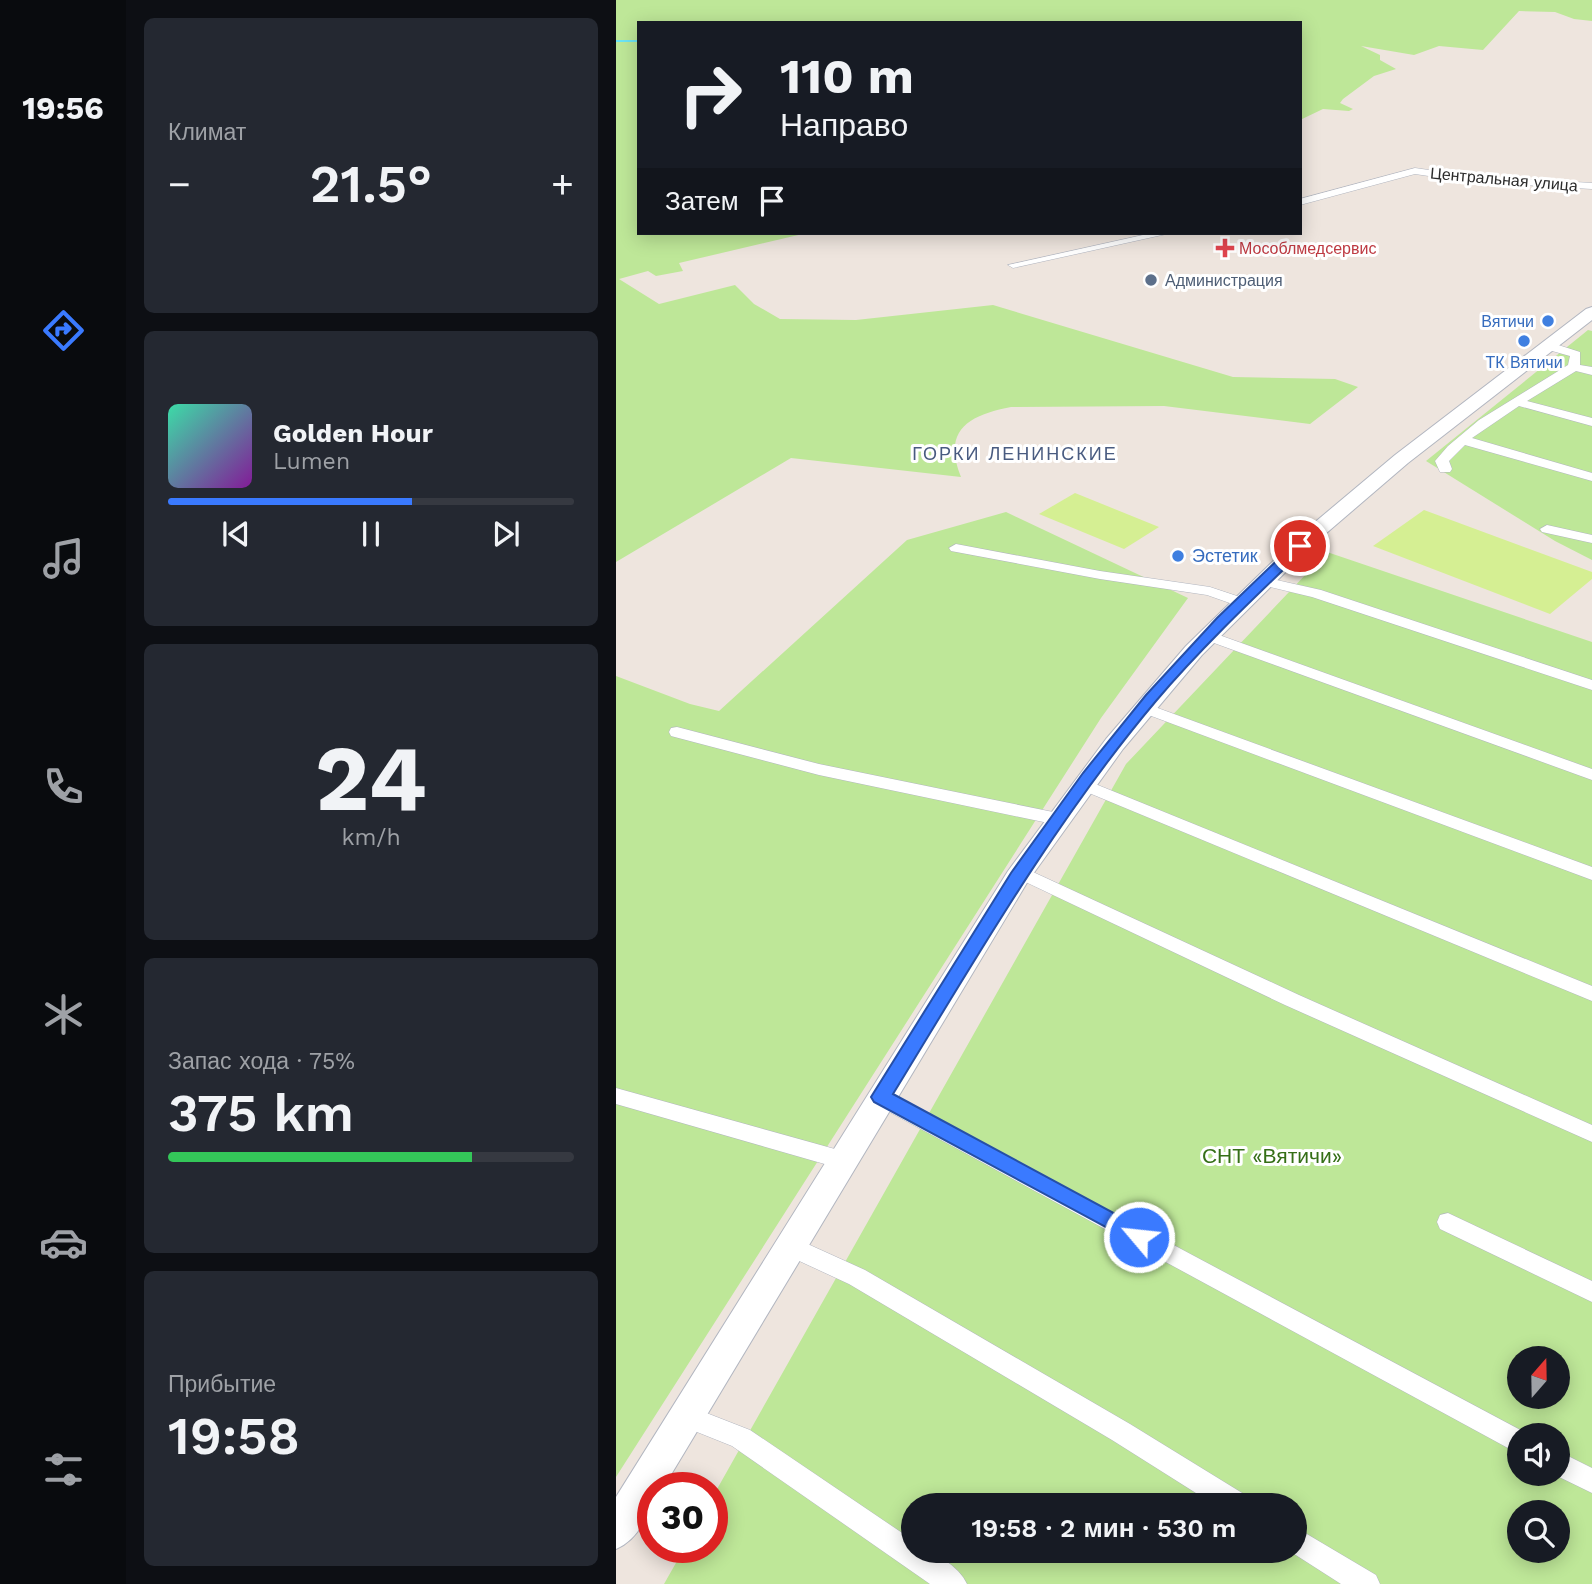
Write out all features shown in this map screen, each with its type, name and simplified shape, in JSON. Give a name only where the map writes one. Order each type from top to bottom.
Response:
[{"type":"main road","points":[[616,1531],[626,1491],[686,1416],[1020,872],[1083,784],[1144,708],[1208,636],[1263,581],[1379,479],[1592,312]]},
{"type":"street","name":"Центральная улица","points":[[1302,200],[1415,171],[1528,183],[1592,186]]},
{"type":"street","points":[[1528,183],[1592,196]]},
{"type":"street","points":[[1013,265],[1156,235]]},
{"type":"street","points":[[1445,469],[1442,461],[1463,440],[1574,366],[1576,355],[1549,346]]},
{"type":"street","points":[[1574,366],[1592,371]]},
{"type":"street","points":[[1518,402],[1592,422]]},
{"type":"street","points":[[1463,440],[1592,477]]},
{"type":"street","points":[[1547,529],[1592,539]]},
{"type":"street","points":[[956,548],[1100,575],[1210,591],[1241,602]]},
{"type":"street","points":[[1263,581],[1316,593],[1592,685]]},
{"type":"street","points":[[1208,636],[1592,775]]},
{"type":"street","points":[[1144,708],[1592,874]]},
{"type":"street","points":[[677,732],[718,745],[863,779],[1058,819]]},
{"type":"street","points":[[1083,784],[1592,994]]},
{"type":"street","points":[[1020,872],[1292,1000],[1592,1133]]},
{"type":"street","points":[[616,1096],[842,1160]]},
{"type":"street","points":[[881,1097],[1507,1436]]},
{"type":"street","points":[[1448,1222],[1592,1292]]},
{"type":"street","points":[[790,1246],[857,1277],[1121,1432],[1219,1493]]},
{"type":"street","points":[[686,1416],[741,1438],[953,1584]]},
{"type":"street","points":[[1570,1470],[1592,1482]]},
{"type":"street","points":[[1307,1547],[1366,1584]]},
{"type":"green space","points":[[616,0],[1592,0],[1592,21],[1574,19],[1555,12],[1519,11],[1483,50],[1439,46],[1414,55],[1361,46],[1380,55],[1380,60],[1396,69],[1374,76],[1340,103],[1353,109],[1323,109],[1302,119],[1302,21],[637,21],[637,235],[798,235],[679,263],[683,271],[656,276],[648,271],[619,279],[659,304],[735,285],[754,304],[780,319],[856,320],[993,305],[1233,377],[1335,379],[1358,387],[1310,424],[1164,406],[1011,407],[996,410],[972,420],[957,436],[956,461],[961,477],[791,458],[616,562]]},
{"type":"green space","points":[[1588,330],[1592,331],[1592,560],[1555,541],[1426,461]]},
{"type":"green space","points":[[1075,493],[1159,527],[1124,549],[1039,514]]},
{"type":"green space","points":[[1424,510],[1592,572],[1592,579],[1550,614],[1373,546]]},
{"type":"green space","points":[[1006,512],[1188,598],[1101,718],[616,1477],[616,676],[690,704],[719,711],[907,540]]},
{"type":"green space","name":"СНТ «Вятичи»","points":[[1327,552],[1592,642],[1592,1584],[664,1584],[676,1563],[728,1563],[727,1472],[1126,764]]},
{"type":"waterway","points":[[616,41],[637,41]]},
{"type":"place","name":"Мособлмедсервис","points":[[1225,248]]},
{"type":"place","name":"Администрация","points":[[1151,280]]},
{"type":"place","name":"Вятичи","points":[[1548,321]]},
{"type":"place","name":"ТК Вятичи","points":[[1524,341]]},
{"type":"place","name":"Эстетик","points":[[1178,556]]},
{"type":"district","name":"ГОРКИ ЛЕНИНСКИЕ","points":[[1015,454]]},
{"type":"route","points":[[1139,1237],[881,1097],[1017,877],[1089,776],[1151,698],[1222,621],[1300,546]]}]
